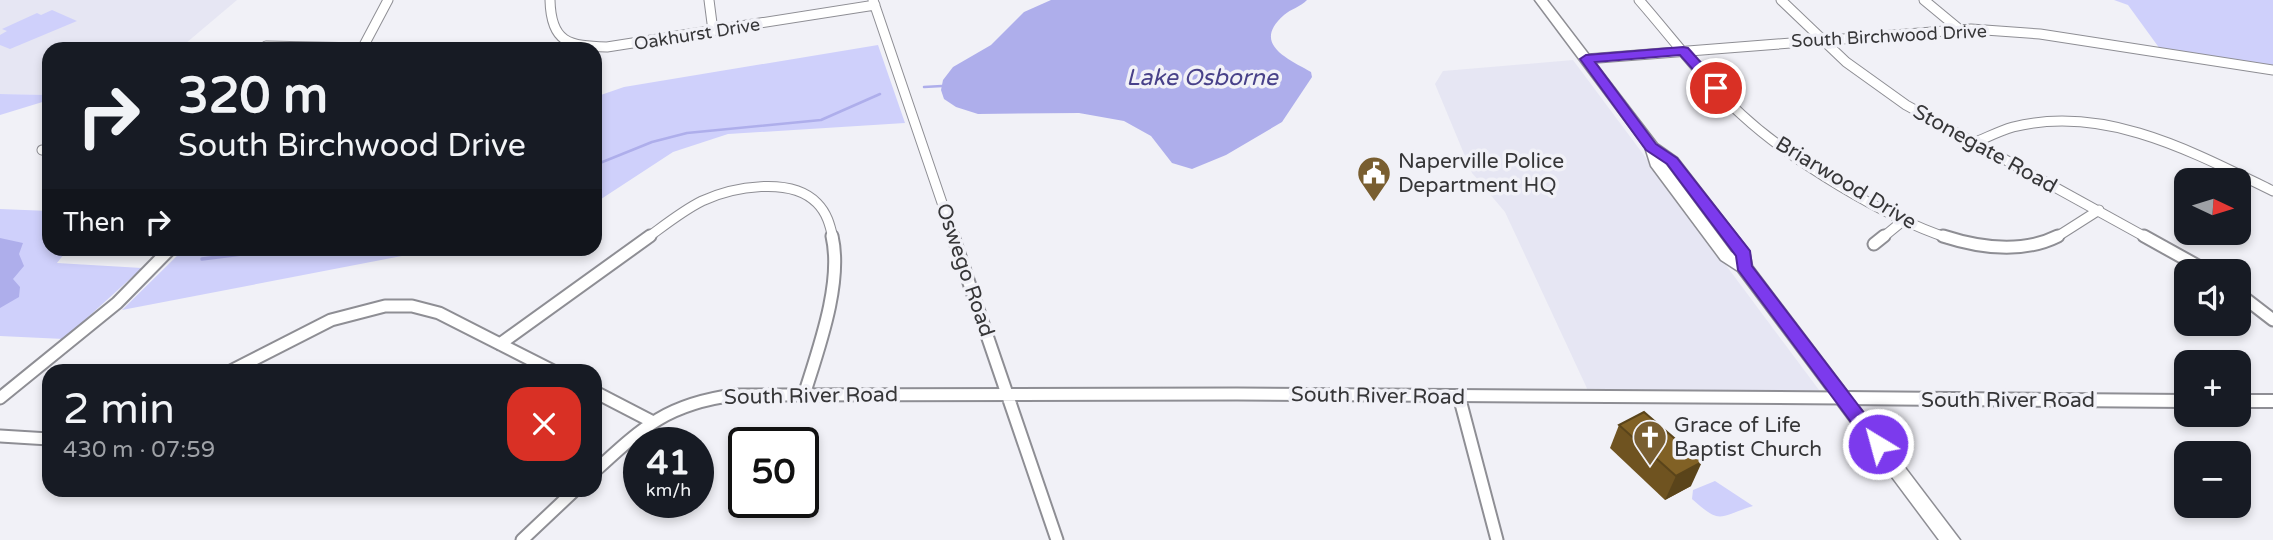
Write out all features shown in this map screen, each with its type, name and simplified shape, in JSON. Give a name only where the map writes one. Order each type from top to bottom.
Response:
[{"type":"main road","points":[[1541,0],[1651,147],[1658,166],[1726,257],[1744,267],[1951,540]]},
{"type":"street","points":[[365,42],[388,0]]},
{"type":"street","points":[[550,0],[550,26],[569,42]]},
{"type":"street","points":[[709,0],[713,31]]},
{"type":"street","name":"Briarwood Drive","points":[[1639,0],[1730,103],[1785,149],[1904,220],[1967,243],[2010,248],[2043,243],[2099,210]]},
{"type":"street","name":"Stonegate Road","points":[[1781,0],[1883,90],[1973,143],[2186,259]]},
{"type":"street","points":[[1924,0],[1959,29]]},
{"type":"street","name":"Oakhurst Drive","points":[[602,47],[713,31],[874,3]]},
{"type":"street","name":"Oswego Road","points":[[874,3],[1057,540]]},
{"type":"street","name":"South Birchwood Drive","points":[[1586,59],[1959,29],[2052,36],[2273,70]]},
{"type":"street","points":[[1973,143],[2020,123],[2052,119],[2090,122],[2175,145],[2273,191]]},
{"type":"street","points":[[2262,186],[2273,179]]},
{"type":"street","points":[[500,344],[689,208],[713,195],[738,189],[780,188],[806,196],[818,204],[829,225],[835,258],[831,296],[804,395]]},
{"type":"street","points":[[1874,244],[1904,220]]},
{"type":"street","points":[[42,364],[107,312],[164,256]]},
{"type":"street","points":[[2251,303],[2273,320]]},
{"type":"street","points":[[245,364],[330,322],[386,306],[428,309],[539,364]]},
{"type":"street","points":[[0,398],[42,364]]},
{"type":"street","name":"South River Road","points":[[602,465],[651,421],[682,404],[710,397],[1008,394],[2174,401]]},
{"type":"street","points":[[602,396],[651,421]]},
{"type":"street","points":[[1459,397],[1497,540]]},
{"type":"street","points":[[2251,401],[2273,401]]},
{"type":"street","points":[[0,436],[42,439]]},
{"type":"street","points":[[524,540],[568,497]]},
{"type":"shaded area","points":[[0,0],[237,0],[187,42],[42,42],[42,95],[0,94]]},
{"type":"shaded area","points":[[2114,0],[2273,0],[2273,67],[2160,49],[2128,5]]},
{"type":"shaded area","points":[[52,10],[77,21],[10,49],[0,45],[0,35],[7,31],[2,29],[37,13],[41,15]]},
{"type":"shaded area","points":[[878,45],[905,123],[728,134],[673,152],[602,198],[602,95],[624,87]]},
{"type":"shaded area","points":[[1573,60],[1825,398],[1591,397],[1505,212],[1472,173],[1435,84],[1443,71]]},
{"type":"shaded area","points":[[0,94],[42,95],[42,102],[0,115]]},
{"type":"shaded area","points":[[0,209],[42,211],[42,256],[62,256],[57,263],[142,268],[64,339],[0,336]]},
{"type":"shaded area","points":[[177,256],[402,256],[122,310]]},
{"type":"shaded area","points":[[1715,481],[1753,506],[1720,516],[1709,513],[1692,499],[1693,490]]},
{"type":"water","name":"Lake Osborne","points":[[1051,0],[1307,0],[1284,15],[1271,34],[1276,50],[1311,72],[1312,77],[1282,122],[1226,155],[1192,169],[1172,163],[1151,136],[1124,121],[1079,113],[978,114],[956,107],[944,99],[941,90],[943,80],[953,67],[991,45],[1024,12]]},
{"type":"water","points":[[0,238],[23,243],[19,254],[24,266],[13,279],[20,287],[19,297],[0,308]]},
{"type":"building","points":[[1644,412],[1702,462],[1676,476],[1619,425]]},
{"type":"waterway","points":[[924,87],[942,86]]},
{"type":"waterway","points":[[602,162],[652,142],[687,133],[821,120],[880,94]]},
{"type":"waterway","points":[[202,259],[226,256]]},
{"type":"place","name":"Naperville Police Department HQ","points":[[1374,203]]},
{"type":"place","name":"Grace of Life Baptist Church","points":[[1650,467]]},
{"type":"route","points":[[1716,88],[1683,51],[1586,59],[1651,147],[1672,161],[1744,255],[1744,267],[1878,444]]}]
